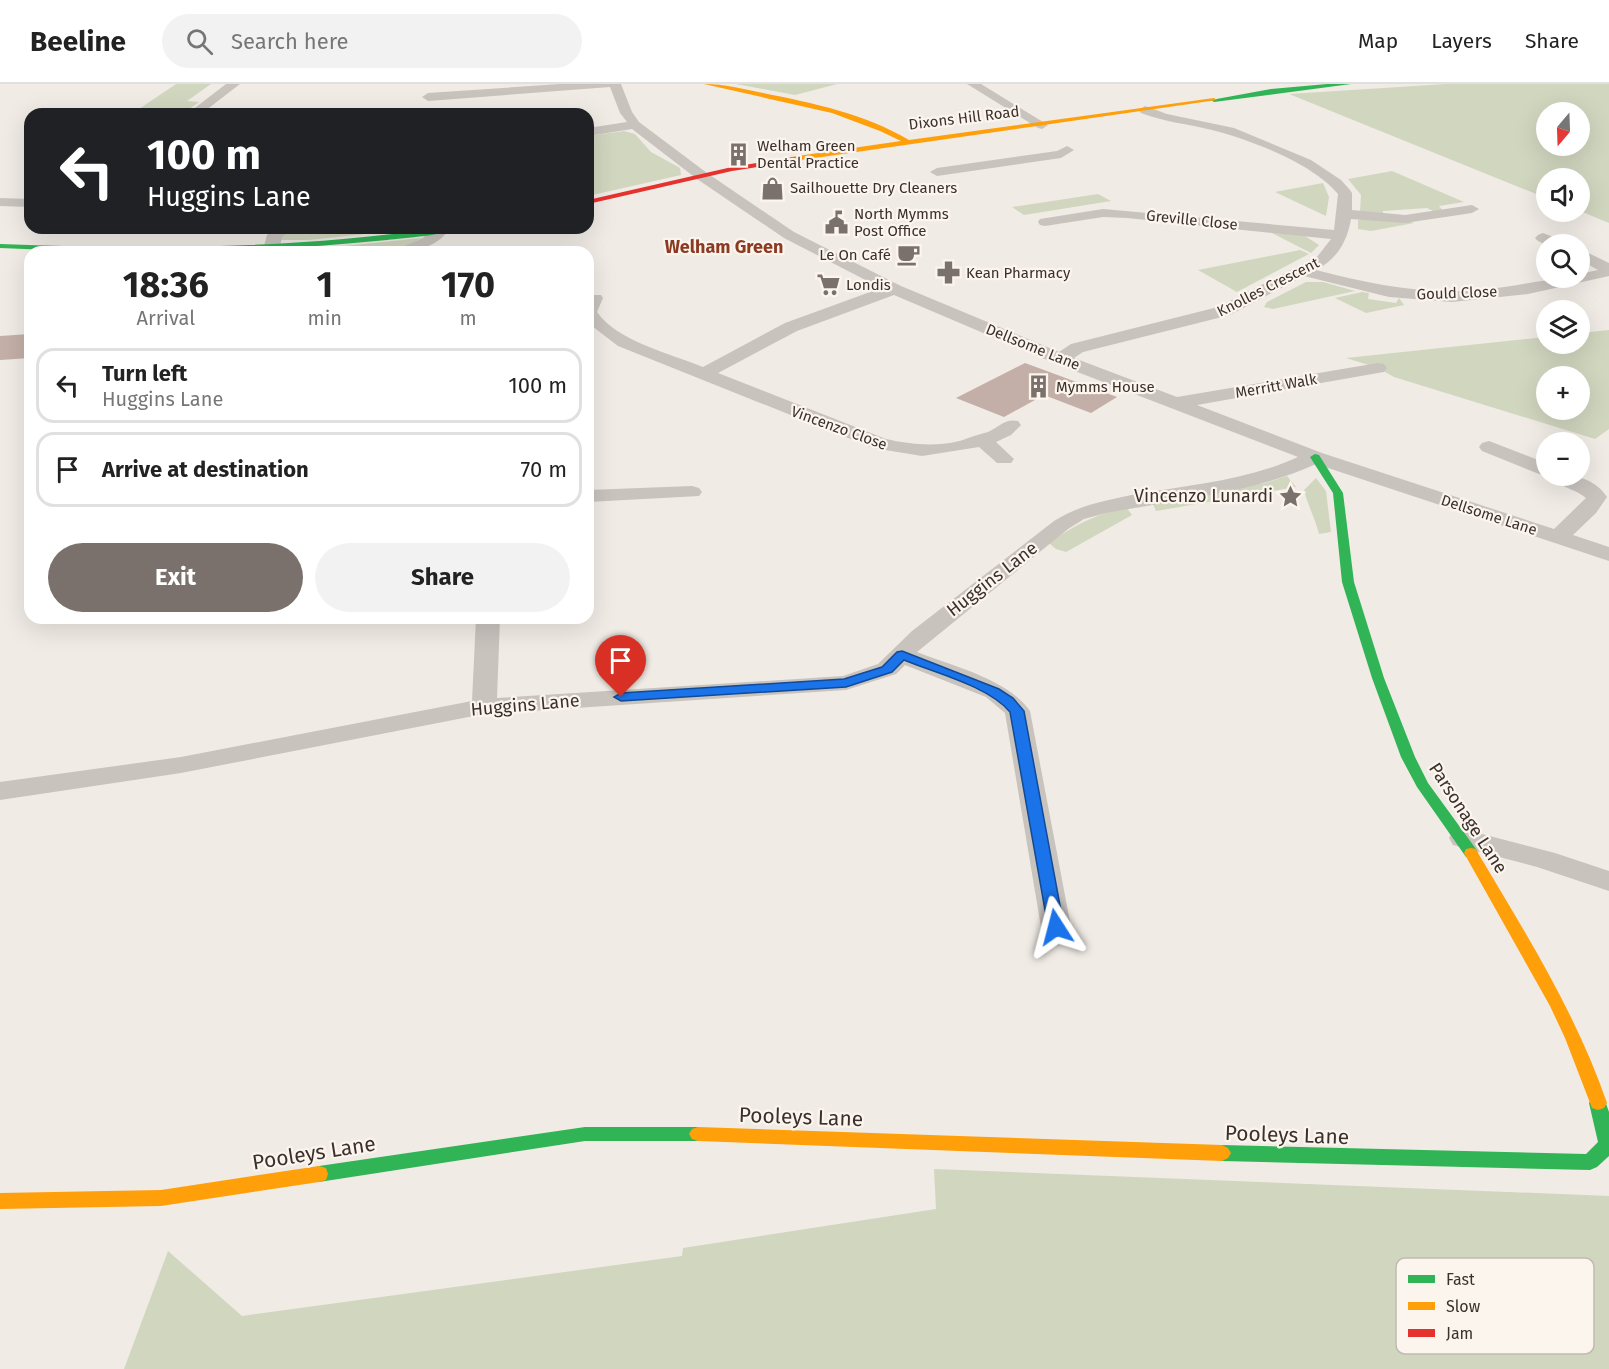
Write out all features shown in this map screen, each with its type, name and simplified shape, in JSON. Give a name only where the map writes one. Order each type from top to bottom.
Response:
[{"type":"street","points":[[201,108],[234,84]]},
{"type":"street","points":[[428,98],[610,84]]},
{"type":"street","name":"Dellsome Lane","points":[[615,84],[626,113],[635,125],[702,176],[789,236],[895,289],[1060,359],[1315,457],[1609,554]]},
{"type":"street","points":[[707,84],[824,109],[882,128],[906,141]]},
{"type":"street","points":[[937,172],[1061,154],[1067,150],[973,84]]},
{"type":"street","name":"Dixons Hill Road","points":[[594,201],[702,176],[906,141],[1016,128],[1044,135],[1145,110],[1303,85],[1348,84]]},
{"type":"street","name":"Knolles Crescent","points":[[1060,359],[1077,348],[1224,311],[1303,271],[1333,252],[1339,235],[1344,214],[1345,193],[1318,168],[1236,133],[1167,119],[1145,110]]},
{"type":"street","points":[[594,131],[635,125]]},
{"type":"street","points":[[0,202],[24,203]]},
{"type":"street","points":[[1344,214],[1405,219],[1424,218],[1472,209]]},
{"type":"street","name":"Greville Close","points":[[1045,222],[1103,213],[1127,214],[1339,235]]},
{"type":"street","points":[[305,246],[408,234]]},
{"type":"street","points":[[416,246],[438,234]]},
{"type":"street","points":[[0,246],[24,247]]},
{"type":"street","name":"Gould Close","points":[[1303,271],[1371,289],[1434,297],[1461,296],[1539,288],[1602,274],[1609,269],[1590,259]]},
{"type":"street","points":[[703,374],[791,327],[895,289]]},
{"type":"street","name":"Vincenzo Close","points":[[594,320],[606,332],[624,342],[880,444],[922,450],[1003,433],[1011,425]]},
{"type":"street","name":"Merritt Walk","points":[[1175,403],[1378,368]]},
{"type":"street","points":[[981,439],[1004,459]]},
{"type":"street","points":[[1489,447],[1536,466]]},
{"type":"street","points":[[1521,460],[1536,452]]},
{"type":"street","name":"Huggins Lane","points":[[0,791],[181,765],[484,706],[846,683],[887,669],[920,636],[1061,525],[1077,515],[1102,507],[1265,477],[1315,457]]},
{"type":"street","name":"Parsonage Lane","points":[[1315,457],[1338,493],[1348,582],[1392,718],[1422,784],[1444,816],[1463,838],[1551,992],[1591,1079],[1605,1125],[1607,1142],[1602,1153]]},
{"type":"street","points":[[1557,538],[1589,509],[1598,497],[1584,486]]},
{"type":"street","points":[[594,496],[692,492]]},
{"type":"street","points":[[484,706],[488,624]]},
{"type":"street","points":[[902,655],[995,692],[1008,700],[1017,711],[1056,927]]},
{"type":"street","points":[[1463,838],[1545,860],[1609,881]]},
{"type":"street","name":"Pooleys Lane","points":[[0,1201],[161,1198],[585,1134],[655,1132],[1321,1157],[1568,1163],[1590,1162],[1602,1153]]},
{"type":"green space","points":[[176,84],[211,84],[187,101],[199,102],[191,108],[140,108]]},
{"type":"green space","points":[[736,84],[837,84],[795,95]]},
{"type":"green space","points":[[1446,84],[1609,84],[1609,223],[1590,215],[1590,168],[1536,168],[1536,194],[1289,94]]},
{"type":"green space","points":[[624,131],[635,134],[651,152],[680,168],[681,175],[594,195],[594,135]]},
{"type":"green space","points":[[1392,171],[1464,202],[1439,206],[1443,211],[1435,212],[1427,208],[1383,211],[1383,215],[1360,212],[1361,195],[1348,179]]},
{"type":"green space","points":[[1323,183],[1329,197],[1326,216],[1275,192]]},
{"type":"green space","points":[[1098,194],[1111,201],[1024,215],[1012,207]]},
{"type":"green space","points":[[1358,220],[1414,223],[1371,231],[1358,229]]},
{"type":"green space","points":[[1270,232],[1305,236],[1319,245],[1311,253]]},
{"type":"green space","points":[[284,234],[365,234],[309,240],[279,240]]},
{"type":"green space","points":[[422,238],[405,246],[344,246]]},
{"type":"green space","points":[[1300,250],[1309,254],[1237,292],[1198,270]]},
{"type":"green space","points":[[1306,282],[1323,282],[1355,291],[1273,309],[1264,307],[1267,302]]},
{"type":"green space","points":[[1362,292],[1369,293],[1368,299],[1396,303],[1399,298],[1404,305],[1366,313],[1335,298]]},
{"type":"green space","points":[[1609,330],[1609,429],[1595,439],[1590,437],[1590,432],[1572,432],[1394,377],[1378,368],[1346,358],[1536,338],[1536,354],[1590,354],[1590,332]]},
{"type":"green space","points":[[1287,476],[1296,487],[1156,511],[1153,504],[1158,500],[1265,483]]},
{"type":"green space","points":[[1316,478],[1326,491],[1331,532],[1319,534],[1304,490]]},
{"type":"green space","points":[[1126,507],[1132,515],[1066,552],[1056,549],[1049,543],[1086,521]]},
{"type":"green space","points":[[934,1169],[1609,1196],[1609,1369],[124,1369],[168,1251],[242,1316],[682,1256],[683,1248],[936,1209]]},
{"type":"building","points":[[24,334],[24,358],[0,360],[0,336]]},
{"type":"building","name":"Mymms House","points":[[1025,363],[1117,397],[1091,413],[1044,395],[1004,417],[956,398]]},
{"type":"traffic: fast","points":[[1214,100],[1271,91],[1348,84]]},
{"type":"traffic: fast","points":[[285,246],[413,234]]},
{"type":"traffic: fast","points":[[0,246],[24,247]]},
{"type":"traffic: fast","points":[[1315,457],[1338,493],[1348,582],[1378,678],[1408,757],[1422,784],[1471,853]]},
{"type":"traffic: fast","points":[[1222,1153],[1590,1162],[1601,1153],[1607,1142],[1598,1103]]},
{"type":"traffic: fast","points":[[319,1174],[585,1134],[698,1134]]},
{"type":"traffic: slow","points":[[707,84],[834,111],[859,119],[906,141]]},
{"type":"traffic: slow","points":[[794,159],[1214,100]]},
{"type":"traffic: slow","points":[[1471,853],[1558,1006],[1587,1070],[1598,1103]]},
{"type":"traffic: slow","points":[[698,1134],[1222,1153]]},
{"type":"traffic: slow","points":[[0,1201],[161,1198],[319,1174]]},
{"type":"traffic: jam","points":[[594,201],[732,169],[794,159]]},
{"type":"place","name":"Welham Green Dental Practice","points":[[739,155]]},
{"type":"place","name":"Sailhouette Dry Cleaners","points":[[772,188]]},
{"type":"place","name":"North Mymms Post Office","points":[[836,223]]},
{"type":"place","name":"Le On Café","points":[[909,255]]},
{"type":"place","name":"Kean Pharmacy","points":[[948,273]]},
{"type":"place","name":"Londis","points":[[828,285]]},
{"type":"place","name":"Mymms House","points":[[1038,387]]},
{"type":"place","name":"Vincenzo Lunardi","points":[[1291,496]]},
{"type":"district","name":"Welham Green","points":[[724,247]]},
{"type":"route","points":[[621,697],[846,683],[887,669],[902,655],[995,692],[1008,700],[1017,711],[1021,725],[1056,927]]}]
